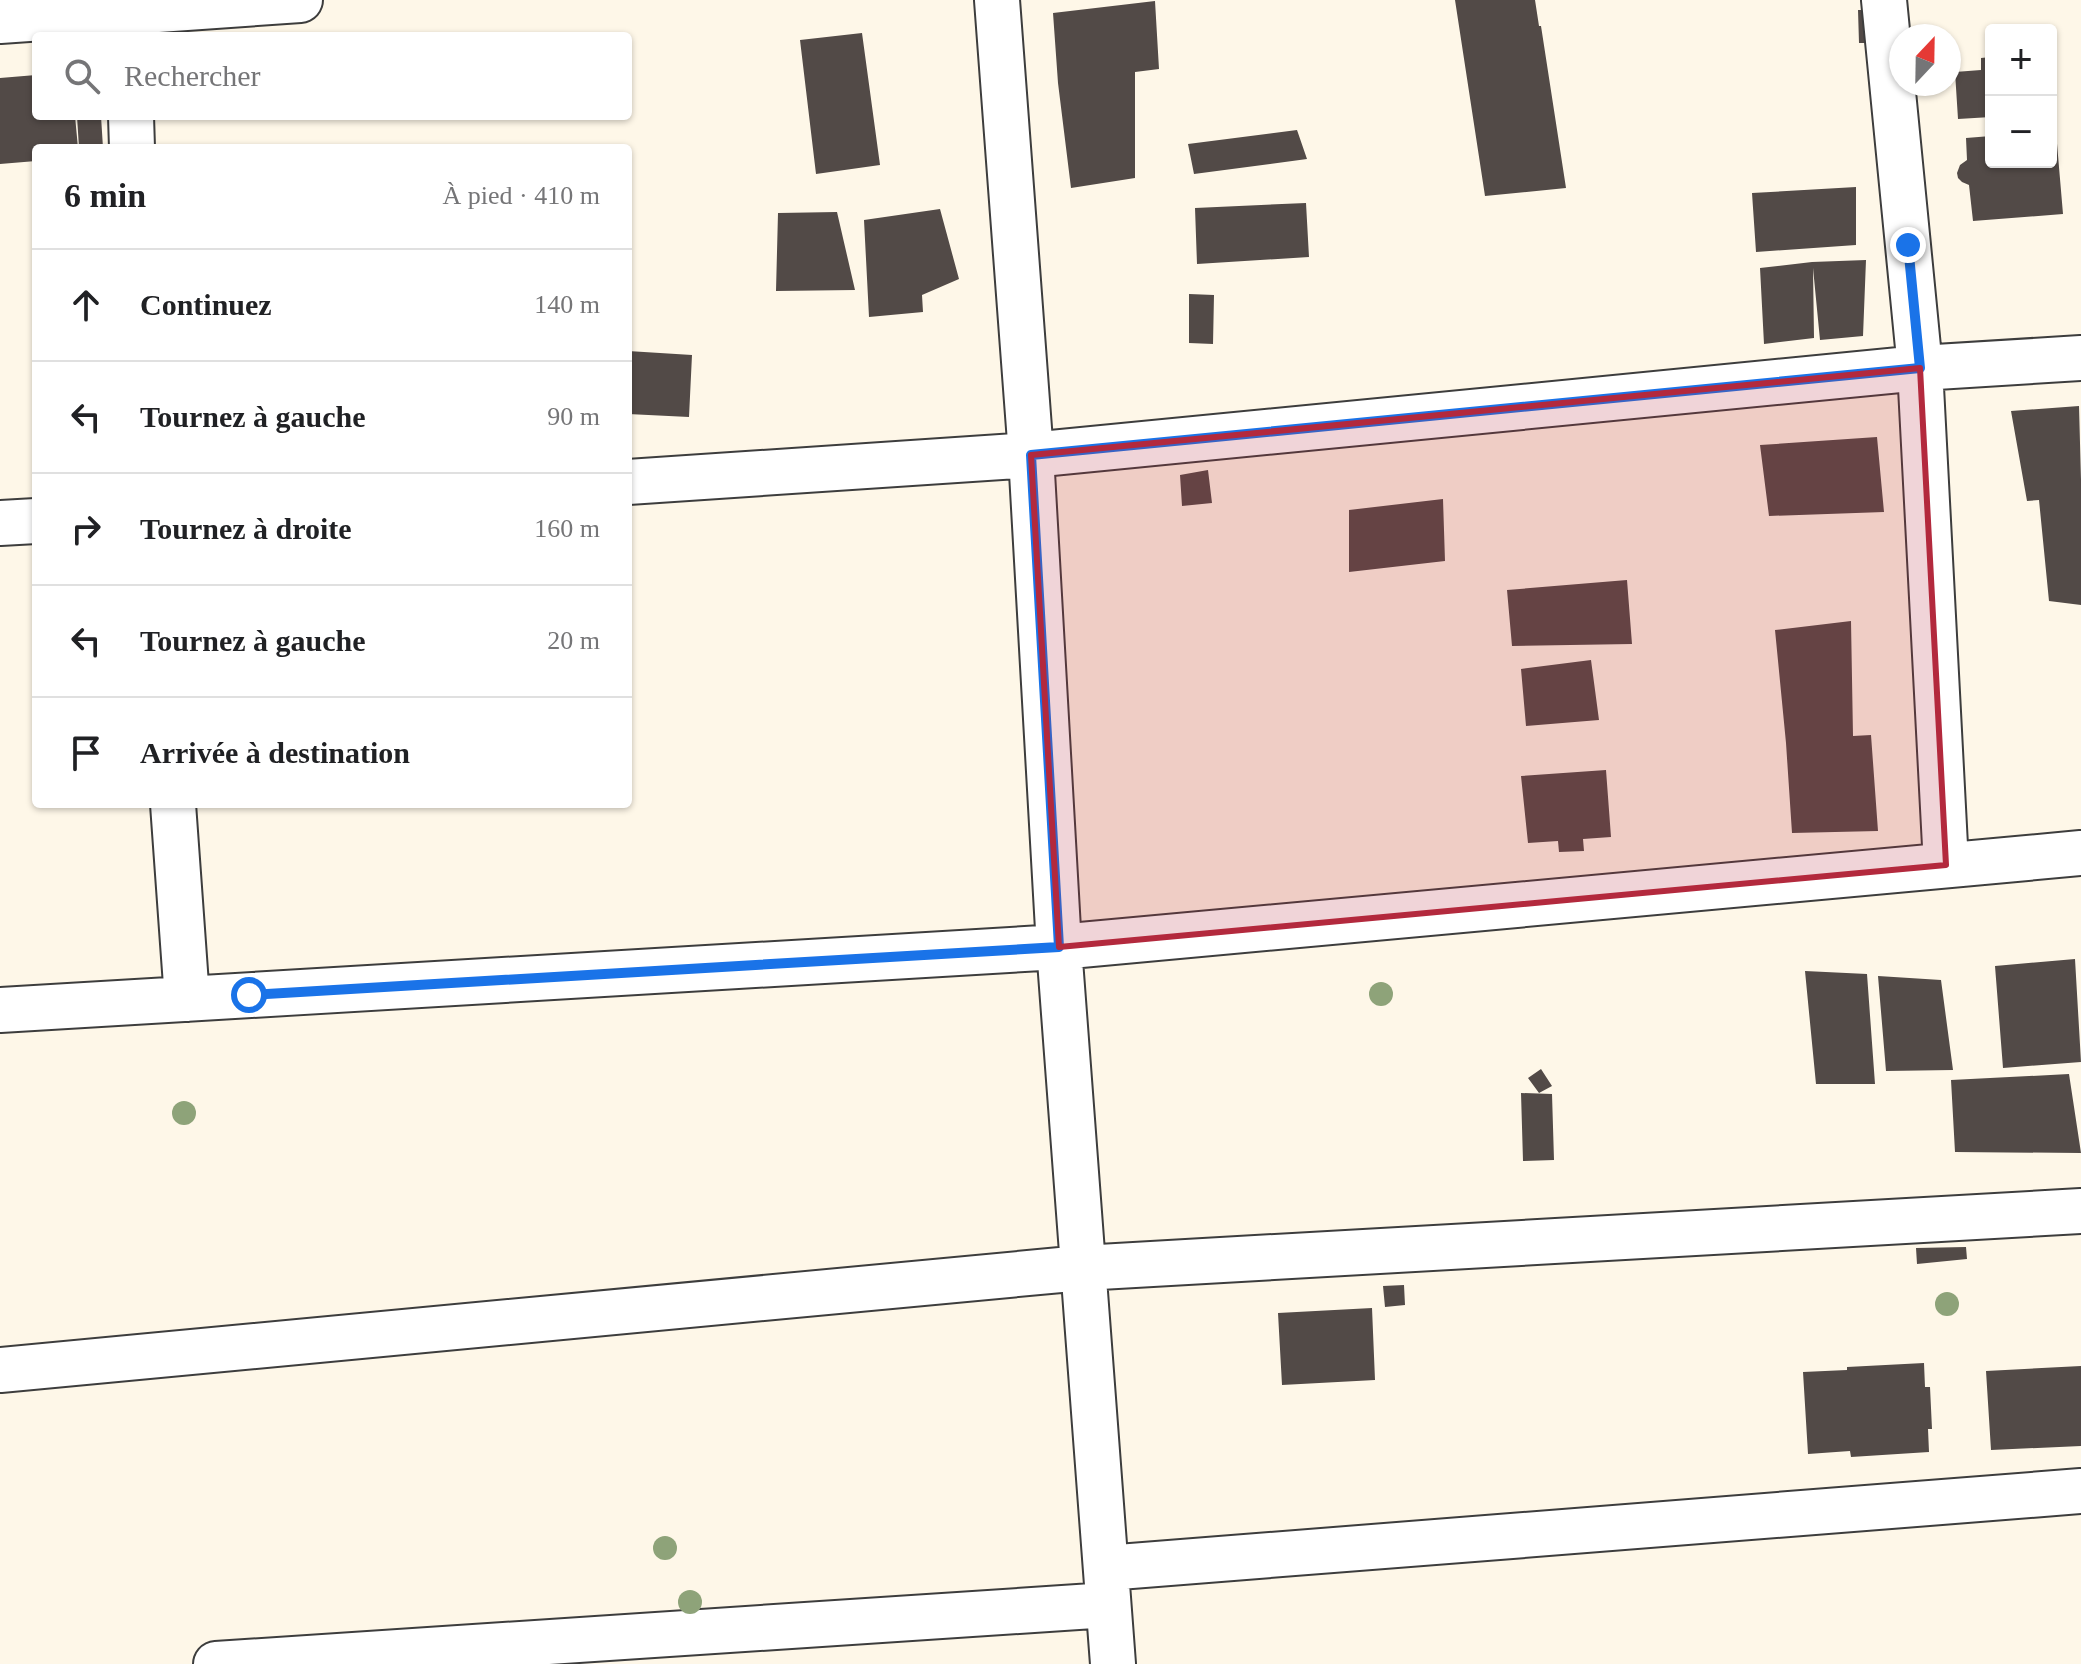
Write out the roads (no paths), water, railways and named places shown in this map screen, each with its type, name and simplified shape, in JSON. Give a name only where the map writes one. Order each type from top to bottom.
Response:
[{"type":"street","points":[[0,21],[125,16],[300,0]]},
{"type":"street","points":[[997,0],[1031,455],[1059,947],[1113,1664]]},
{"type":"street","points":[[1884,0],[1920,368],[1946,865]]},
{"type":"street","points":[[131,120],[132,144]]},
{"type":"street","points":[[632,482],[1031,455],[1920,368],[2081,358]]},
{"type":"street","points":[[0,523],[32,521]]},
{"type":"street","points":[[173,808],[187,999]]},
{"type":"street","points":[[0,1010],[1059,947],[2081,853]]},
{"type":"street","points":[[0,1370],[1082,1268],[2081,1211]]},
{"type":"street","points":[[216,1664],[1107,1586],[2081,1491]]}]
